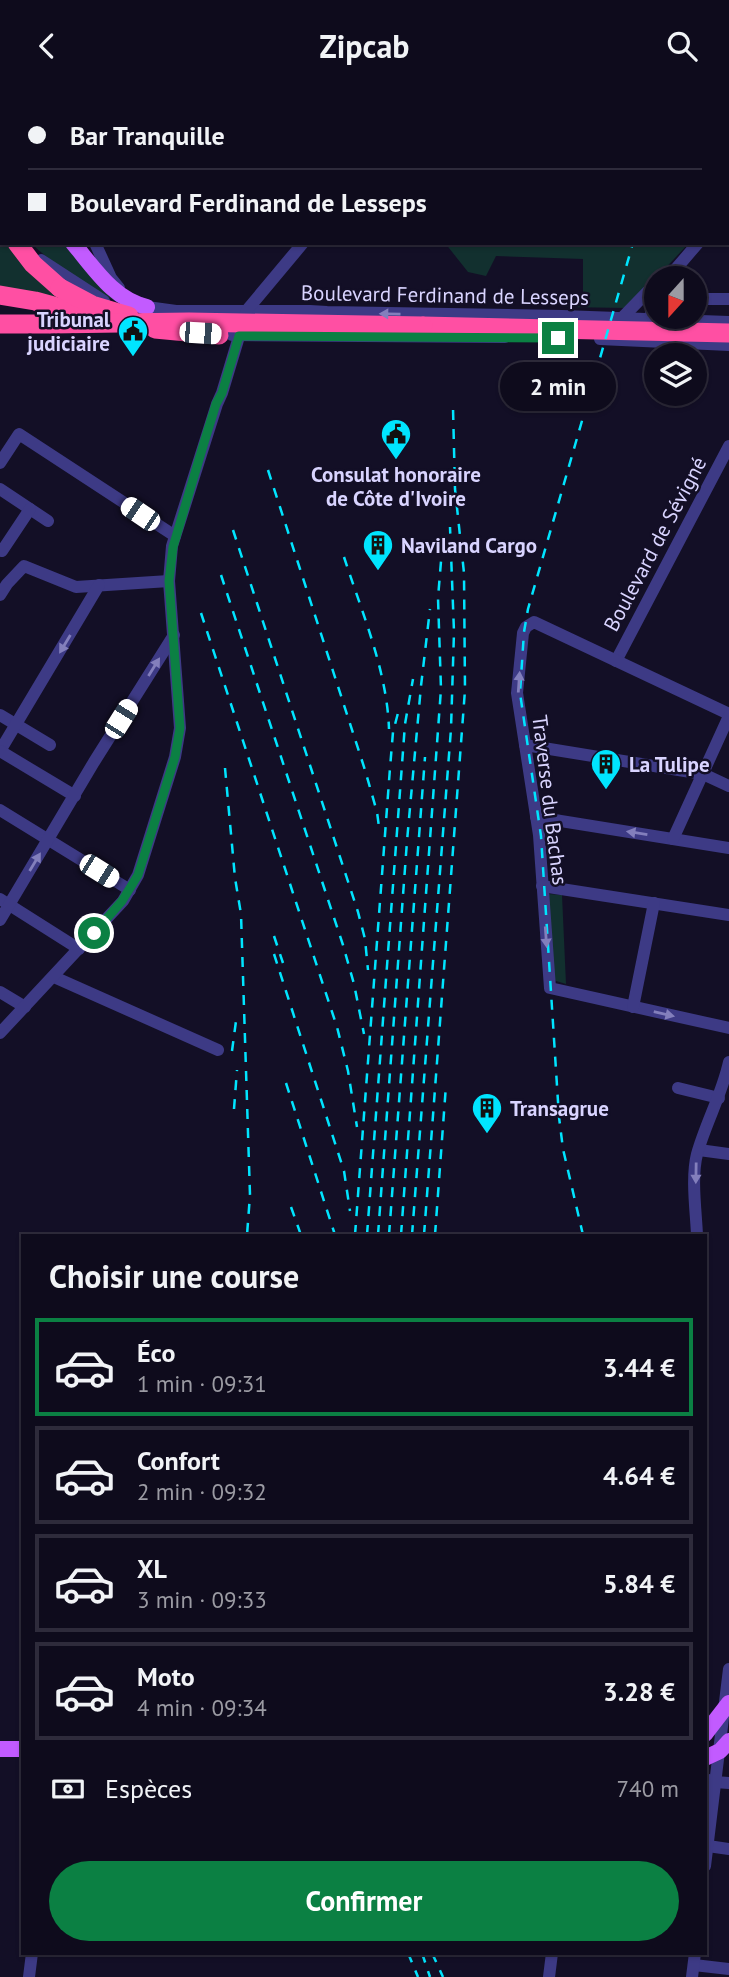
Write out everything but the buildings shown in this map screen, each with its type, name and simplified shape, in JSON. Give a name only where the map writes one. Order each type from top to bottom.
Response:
[{"type":"highway","points":[[20,245],[33,264],[60,288],[83,301],[136,317],[189,322]]},
{"type":"highway","points":[[0,295],[21,297],[103,320],[219,335]]},
{"type":"highway","points":[[0,324],[189,322],[423,326],[582,329],[715,337]]},
{"type":"main road","points":[[75,245],[121,297],[137,305],[153,308]]},
{"type":"main road","points":[[707,1731],[727,1705]]},
{"type":"main road","points":[[0,1749],[21,1749]]},
{"type":"street","name":"Boulevard Ferdinand de Lesseps","points":[[22,245],[98,298],[131,314],[168,327],[219,335],[715,337],[729,345]]},
{"type":"street","points":[[96,245],[116,284],[129,296],[153,308]]},
{"type":"street","points":[[0,1033],[122,901],[138,875],[180,728],[169,581],[175,536],[246,314],[301,245]]},
{"type":"street","points":[[674,266],[696,245]]},
{"type":"street","points":[[677,266],[686,255]]},
{"type":"street","points":[[621,319],[644,295]]},
{"type":"street","points":[[707,299],[729,299]]},
{"type":"street","name":"Boulevard Ferdinand de Lesseps","points":[[153,308],[246,314],[310,310],[327,313],[644,320]]},
{"type":"street","points":[[246,314],[287,317],[327,313]]},
{"type":"street","points":[[287,317],[287,336]]},
{"type":"street","name":"Boulevard Ferdinand de Lesseps","points":[[707,322],[729,322]]},
{"type":"street","points":[[0,463],[19,434],[175,536]]},
{"type":"street","name":"Boulevard de Sévigné","points":[[616,661],[729,446]]},
{"type":"street","points":[[0,489],[48,521]]},
{"type":"street","points":[[30,509],[1,550],[24,566],[76,587],[169,581]]},
{"type":"street","points":[[0,595],[24,566]]},
{"type":"street","points":[[75,796],[0,751],[99,585]]},
{"type":"street","name":"Traverse du Bachas","points":[[616,661],[534,622],[526,627],[523,633],[517,693],[536,817],[550,988],[633,1007]]},
{"type":"street","points":[[0,920],[5,902],[48,840],[174,635]]},
{"type":"street","points":[[616,661],[729,715],[673,839]]},
{"type":"street","points":[[0,715],[50,745]]},
{"type":"street","points":[[525,745],[703,774],[729,786]]},
{"type":"street","points":[[0,810],[130,890]]},
{"type":"street","points":[[536,817],[729,848]]},
{"type":"street","points":[[542,886],[729,915]]},
{"type":"street","points":[[5,902],[79,949]]},
{"type":"street","points":[[654,903],[633,1007],[729,1028]]},
{"type":"street","points":[[54,977],[218,1050]]},
{"type":"street","points":[[0,992],[25,1007]]},
{"type":"street","points":[[697,1234],[695,1167],[729,1062]]},
{"type":"street","points":[[678,1088],[719,1098]]},
{"type":"street","points":[[700,1146],[729,1146]]},
{"type":"street","points":[[700,1146],[729,1154]]},
{"type":"street","points":[[707,1853],[710,1781],[727,1705],[729,1669]]},
{"type":"street","points":[[710,1781],[729,1783]]},
{"type":"street","points":[[708,1846],[729,1849]]},
{"type":"street","points":[[29,1977],[32,1955]]},
{"type":"street","points":[[549,1977],[552,1955]]},
{"type":"street","points":[[694,1965],[729,1969]]},
{"type":"green space","points":[[0,245],[11,245],[57,297],[0,292]]},
{"type":"green space","points":[[33,245],[70,245],[121,304],[74,277]]},
{"type":"green space","points":[[447,245],[687,245],[667,266],[644,266],[644,291],[628,308],[564,307],[565,294],[583,294],[583,259],[496,256],[486,276],[468,272]]},
{"type":"green space","points":[[548,894],[562,895],[566,984],[553,980]]},
{"type":"railway","points":[[583,1234],[563,1149],[559,1117],[541,836],[520,693],[528,609],[632,245]]},
{"type":"railway","points":[[424,1234],[465,690],[464,573],[455,489],[453,408]]},
{"type":"railway","points":[[268,470],[365,770],[379,827]]},
{"type":"railway","points":[[412,1234],[451,729],[454,632],[450,527]]},
{"type":"railway","points":[[233,530],[358,912],[365,939],[368,970]]},
{"type":"railway","points":[[401,1234],[441,689],[438,598],[443,537]]},
{"type":"railway","points":[[344,557],[379,663],[389,729]]},
{"type":"railway","points":[[221,575],[343,945],[364,1034]]},
{"type":"railway","points":[[378,1234],[407,841],[430,609]]},
{"type":"railway","points":[[201,613],[337,1027],[348,1071],[357,1127]]},
{"type":"railway","points":[[367,1234],[405,724],[413,679]]},
{"type":"railway","points":[[355,1234],[390,768],[393,732],[398,713]]},
{"type":"railway","points":[[389,1234],[425,757]]},
{"type":"railway","points":[[225,768],[241,914],[250,1195],[247,1234]]},
{"type":"railway","points":[[274,936],[283,963]]},
{"type":"railway","points":[[274,954],[344,1171],[350,1211]]},
{"type":"railway","points":[[232,1051],[236,1021]]},
{"type":"railway","points":[[234,1109],[237,1070]]},
{"type":"railway","points":[[286,1083],[335,1234]]},
{"type":"railway","points":[[435,1234],[446,1085]]},
{"type":"railway","points":[[291,1207],[301,1234]]},
{"type":"railway","points":[[409,1955],[418,1977]]},
{"type":"railway","points":[[423,1955],[430,1977]]},
{"type":"railway","points":[[433,1955],[443,1977]]},
{"type":"place","name":"Tribunal judiciaire","points":[[133,358]]},
{"type":"place","name":"Consulat honoraire de Côte d'Ivoire","points":[[396,461]]},
{"type":"place","name":"Naviland Cargo","points":[[378,572]]},
{"type":"place","name":"La Tulipe","points":[[606,791]]},
{"type":"place","name":"Transagrue","points":[[487,1135]]},
{"type":"route","points":[[94,933],[122,901],[138,875],[175,757],[180,728],[169,581],[173,547],[239,336],[558,338]]}]
